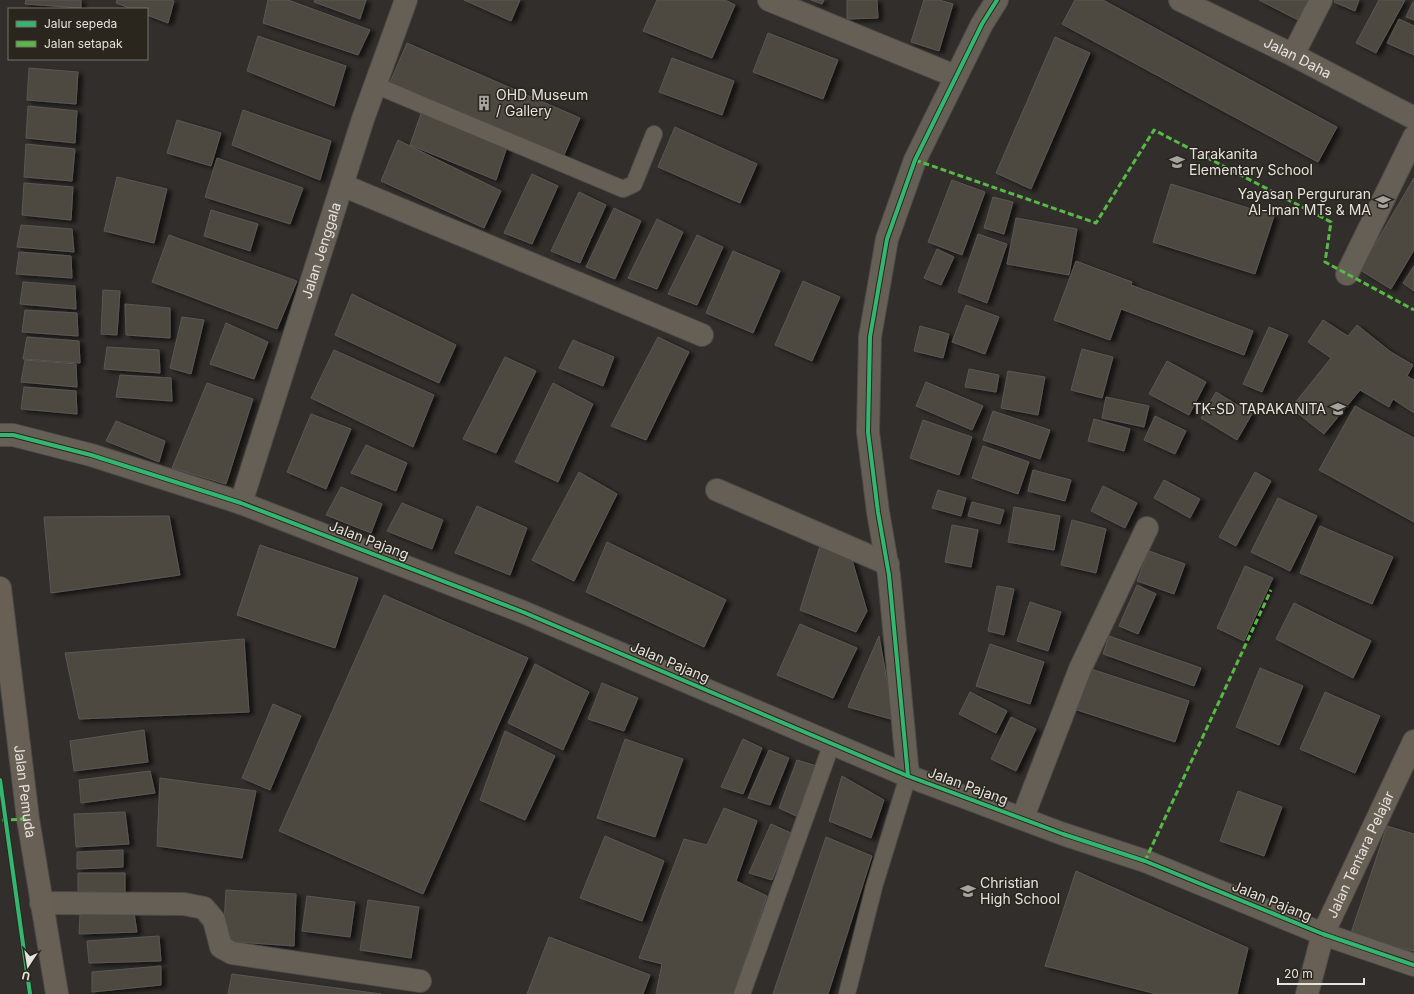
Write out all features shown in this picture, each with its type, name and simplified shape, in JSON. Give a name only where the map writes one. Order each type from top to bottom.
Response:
[{"type":"main road","name":"Jalan Pemuda","points":[[0,588],[28,819],[57,994]]},
{"type":"main road","name":"Jalan Tentara Pelajar","points":[[1307,994],[1323,934],[1414,741]]},
{"type":"street","name":"Jalan Jenggala","points":[[241,503],[342,185],[375,85],[406,0]]},
{"type":"street","points":[[770,0],[955,76]]},
{"type":"street","points":[[908,776],[888,564],[878,512],[868,432],[870,337],[888,239],[915,160],[955,76],[982,24],[998,0]]},
{"type":"street","name":"Jalan Daha","points":[[1180,0],[1293,55],[1414,118]]},
{"type":"street","points":[[1293,55],[1321,0]]},
{"type":"street","points":[[1347,274],[1414,137]]},
{"type":"street","points":[[342,185],[702,335]]},
{"type":"street","name":"Jalan Pajang","points":[[0,435],[14,435],[91,455],[152,476],[241,503],[523,612],[908,776],[1023,817],[1063,834],[1145,861],[1323,934],[1414,965]]},
{"type":"street","points":[[717,490],[888,564]]},
{"type":"street","points":[[1023,817],[1080,669],[1147,528]]},
{"type":"street","points":[[42,903],[184,904],[204,908],[214,920],[221,947],[232,954],[420,981]]},
{"type":"lane","points":[[375,85],[624,189],[634,184],[654,134]]},
{"type":"lane","points":[[742,994],[832,743]]},
{"type":"lane","points":[[847,994],[874,887],[908,776]]},
{"type":"building","points":[[26,0],[81,0],[81,8],[25,4]]},
{"type":"building","points":[[117,0],[174,1],[168,23],[148,15],[148,8],[129,8],[116,3]]},
{"type":"building","points":[[268,0],[288,0],[370,30],[358,55],[263,23]]},
{"type":"building","points":[[315,0],[366,0],[360,19],[314,2]]},
{"type":"building","points":[[464,0],[520,0],[511,21]]},
{"type":"building","points":[[657,0],[725,0],[735,5],[712,58],[643,31]]},
{"type":"building","points":[[811,0],[824,0],[822,4]]},
{"type":"building","points":[[847,0],[877,0],[878,18],[847,19]]},
{"type":"building","points":[[924,0],[939,0],[953,4],[939,51],[911,42]]},
{"type":"building","points":[[1075,0],[1103,0],[1337,127],[1318,162],[1062,24]]},
{"type":"building","points":[[1259,0],[1308,0],[1298,20]]},
{"type":"building","points":[[1335,0],[1359,0],[1355,11],[1334,2]]},
{"type":"building","points":[[1379,0],[1405,0],[1376,53],[1356,43]]},
{"type":"building","points":[[1414,2],[1414,20],[1406,17]]},
{"type":"building","points":[[1399,19],[1414,26],[1414,55],[1387,43]]},
{"type":"building","points":[[768,33],[838,60],[823,99],[753,72]]},
{"type":"building","points":[[258,36],[346,66],[334,106],[247,71]]},
{"type":"building","points":[[1055,37],[1090,53],[1031,189],[996,173]]},
{"type":"building","name":"OHD Museum / Gallery","points":[[407,43],[580,118],[561,162],[388,87]]},
{"type":"building","points":[[672,58],[734,81],[722,115],[659,92]]},
{"type":"building","points":[[29,68],[78,72],[76,104],[27,100]]},
{"type":"building","points":[[28,106],[77,111],[75,143],[26,138]]},
{"type":"building","points":[[243,110],[331,141],[320,180],[232,145]]},
{"type":"building","points":[[422,111],[507,147],[496,180],[410,145]]},
{"type":"building","points":[[177,120],[221,133],[211,166],[167,153]]},
{"type":"building","points":[[675,127],[757,164],[740,203],[658,167]]},
{"type":"building","points":[[398,140],[501,191],[484,228],[381,181]]},
{"type":"building","points":[[26,144],[75,149],[72,181],[24,177]]},
{"type":"building","points":[[217,158],[303,188],[290,224],[205,197]]},
{"type":"building","points":[[532,174],[558,186],[532,244],[504,233]]},
{"type":"building","points":[[117,177],[167,189],[154,243],[104,231]]},
{"type":"building","points":[[1414,178],[1414,250],[1391,289],[1360,270]]},
{"type":"building","points":[[952,180],[985,192],[962,255],[928,242]]},
{"type":"building","points":[[24,183],[73,187],[71,220],[22,215]]},
{"type":"building","points":[[1171,184],[1274,216],[1255,274],[1153,242]]},
{"type":"building","points":[[579,192],[606,205],[580,263],[551,251]]},
{"type":"building","points":[[993,197],[1013,202],[1004,234],[984,228]]},
{"type":"building","points":[[614,208],[641,221],[615,279],[586,267]]},
{"type":"building","points":[[211,210],[258,224],[250,251],[204,236]]},
{"type":"building","points":[[1016,218],[1077,229],[1069,275],[1007,264]]},
{"type":"building","points":[[657,219],[683,232],[657,289],[628,278]]},
{"type":"building","points":[[21,225],[72,229],[74,252],[17,247]]},
{"type":"building","points":[[978,234],[1007,244],[987,303],[958,292]]},
{"type":"building","points":[[169,235],[297,281],[277,329],[152,282]]},
{"type":"building","points":[[697,235],[723,247],[697,305],[668,294]]},
{"type":"building","points":[[937,249],[954,257],[941,285],[924,278]]},
{"type":"building","points":[[733,251],[780,271],[753,333],[706,313]]},
{"type":"building","points":[[19,252],[71,256],[72,278],[16,274]]},
{"type":"building","points":[[1076,261],[1132,282],[1131,285],[1253,331],[1244,355],[1121,309],[1110,340],[1054,320]]},
{"type":"building","points":[[1414,266],[1414,291],[1403,283]]},
{"type":"building","points":[[803,281],[840,297],[812,361],[775,345]]},
{"type":"building","points":[[23,282],[75,286],[76,309],[20,304]]},
{"type":"building","points":[[103,290],[120,291],[117,335],[101,334]]},
{"type":"building","points":[[352,294],[456,345],[439,383],[335,335]]},
{"type":"building","points":[[125,304],[170,308],[170,338],[126,335]]},
{"type":"building","points":[[966,305],[999,317],[985,354],[952,342]]},
{"type":"building","points":[[25,310],[77,313],[78,336],[22,332]]},
{"type":"building","points":[[182,317],[204,320],[191,374],[170,368]]},
{"type":"building","points":[[1323,320],[1348,336],[1357,325],[1391,352],[1413,365],[1407,376],[1414,380],[1414,413],[1393,399],[1389,407],[1360,390],[1324,434],[1291,408],[1331,358],[1308,342]]},
{"type":"building","points":[[226,323],[268,342],[254,379],[210,364]]},
{"type":"building","points":[[920,326],[949,334],[943,358],[914,351]]},
{"type":"building","points":[[1269,327],[1288,335],[1262,392],[1243,384]]},
{"type":"building","points":[[27,337],[79,341],[80,363],[23,359]]},
{"type":"building","points":[[658,337],[689,352],[646,440],[611,426]]},
{"type":"building","points":[[573,340],[614,357],[603,386],[559,368]]},
{"type":"building","points":[[107,347],[159,350],[160,373],[104,369]]},
{"type":"building","points":[[1082,349],[1113,357],[1102,398],[1071,390]]},
{"type":"building","points":[[334,350],[434,395],[413,447],[311,398]]},
{"type":"building","points":[[505,357],[536,371],[496,453],[463,439]]},
{"type":"building","points":[[25,360],[76,364],[77,387],[21,382]]},
{"type":"building","points":[[1167,361],[1206,382],[1189,415],[1149,394]]},
{"type":"building","points":[[969,369],[999,375],[996,392],[965,387]]},
{"type":"building","points":[[1008,371],[1045,377],[1038,415],[1001,408]]},
{"type":"building","points":[[120,375],[171,378],[172,401],[116,397]]},
{"type":"building","points":[[926,382],[983,406],[972,430],[916,406]]},
{"type":"building","points":[[207,383],[253,399],[226,484],[172,468]]},
{"type":"building","points":[[553,383],[593,404],[558,482],[515,462]]},
{"type":"building","points":[[24,387],[76,391],[77,414],[21,409]]},
{"type":"building","points":[[1216,392],[1252,414],[1237,440],[1201,418]]},
{"type":"building","points":[[1106,397],[1149,406],[1144,427],[1102,418]]},
{"type":"building","points":[[1355,406],[1414,438],[1414,522],[1319,470]]},
{"type":"building","points":[[993,411],[1050,430],[1040,459],[983,440]]},
{"type":"building","points":[[311,414],[351,429],[326,489],[287,472]]},
{"type":"building","points":[[1155,416],[1186,431],[1175,454],[1144,440]]},
{"type":"building","points":[[1094,419],[1130,429],[1124,451],[1088,441]]},
{"type":"building","points":[[923,420],[972,437],[959,475],[910,458]]},
{"type":"building","points":[[116,421],[165,441],[159,462],[106,441]]},
{"type":"building","points":[[366,445],[407,463],[396,491],[351,473]]},
{"type":"building","points":[[983,446],[1029,462],[1018,494],[972,478]]},
{"type":"building","points":[[1033,470],[1071,480],[1065,501],[1028,491]]},
{"type":"building","points":[[579,472],[617,494],[574,581],[532,560]]},
{"type":"building","points":[[1255,472],[1271,481],[1236,546],[1219,537]]},
{"type":"building","points":[[1164,480],[1200,499],[1190,518],[1154,498]]},
{"type":"building","points":[[1103,486],[1137,503],[1125,528],[1091,511]]},
{"type":"building","points":[[341,487],[382,504],[371,533],[326,515]]},
{"type":"building","points":[[938,490],[966,498],[961,516],[932,508]]},
{"type":"building","points":[[1278,498],[1317,516],[1290,571],[1251,552]]},
{"type":"building","points":[[972,502],[1004,510],[1000,524],[968,516]]},
{"type":"building","points":[[402,503],[443,520],[432,549],[387,531]]},
{"type":"building","points":[[477,506],[527,528],[510,575],[455,553]]},
{"type":"building","points":[[1014,507],[1060,516],[1054,550],[1008,542]]},
{"type":"building","points":[[169,516],[180,575],[51,593],[44,517]]},
{"type":"building","points":[[1072,520],[1106,529],[1096,573],[1061,565]]},
{"type":"building","points":[[952,525],[978,530],[971,567],[945,562]]},
{"type":"building","points":[[1320,526],[1393,557],[1372,604],[1300,573]]},
{"type":"building","points":[[607,542],[726,600],[704,647],[586,592]]},
{"type":"building","points":[[260,545],[358,578],[335,648],[237,615]]},
{"type":"building","points":[[820,546],[850,553],[867,611],[856,632],[800,610]]},
{"type":"building","points":[[1149,551],[1185,564],[1174,594],[1137,581]]},
{"type":"building","points":[[1245,566],[1273,578],[1244,641],[1217,628]]},
{"type":"building","points":[[1137,585],[1156,594],[1138,634],[1119,626]]},
{"type":"building","points":[[997,586],[1014,589],[1004,635],[988,631]]},
{"type":"building","points":[[384,595],[528,658],[423,894],[279,831]]},
{"type":"building","points":[[1030,602],[1061,612],[1048,651],[1017,641]]},
{"type":"building","points":[[1294,603],[1371,641],[1353,678],[1276,639]]},
{"type":"building","points":[[800,624],[857,648],[833,698],[777,675]]},
{"type":"building","points":[[879,636],[894,720],[848,707]]},
{"type":"building","points":[[1109,636],[1201,668],[1194,686],[1103,654]]},
{"type":"building","points":[[244,639],[249,712],[79,719],[65,653]]},
{"type":"building","points":[[990,644],[1044,662],[1030,704],[976,686]]},
{"type":"building","points":[[535,664],[589,692],[563,750],[508,723]]},
{"type":"building","points":[[1082,666],[1189,701],[1175,742],[1068,707]]},
{"type":"building","points":[[1260,668],[1303,686],[1279,745],[1236,727]]},
{"type":"building","points":[[602,683],[638,698],[624,731],[588,719]]},
{"type":"building","points":[[970,692],[1007,711],[996,733],[959,714]]},
{"type":"building","points":[[1325,692],[1380,716],[1355,773],[1300,749]]},
{"type":"building","points":[[273,704],[301,716],[270,790],[242,778]]},
{"type":"building","points":[[1011,717],[1036,729],[1016,771],[991,759]]},
{"type":"building","points":[[144,730],[148,762],[74,771],[70,741]]},
{"type":"building","points":[[505,731],[555,756],[525,820],[480,800]]},
{"type":"building","points":[[625,739],[683,759],[655,837],[597,818]]},
{"type":"building","points":[[743,739],[762,748],[743,794],[721,787]]},
{"type":"building","points":[[769,750],[789,758],[770,805],[748,798]]},
{"type":"building","points":[[797,760],[817,766],[798,817],[779,808]]},
{"type":"building","points":[[150,771],[155,793],[81,803],[79,780]]},
{"type":"building","points":[[842,776],[884,800],[871,838],[829,821]]},
{"type":"building","points":[[160,778],[256,791],[242,858],[157,846]]},
{"type":"building","points":[[1238,791],[1282,807],[1264,856],[1220,841]]},
{"type":"building","points":[[724,808],[757,821],[736,881],[767,896],[733,994],[656,994],[662,964],[639,958],[684,839],[707,845]]},
{"type":"building","points":[[125,812],[129,844],[76,847],[74,814]]},
{"type":"building","points":[[771,824],[791,833],[772,880],[749,873]]},
{"type":"building","points":[[1387,826],[1414,834],[1414,951],[1350,936]]},
{"type":"building","points":[[605,836],[664,861],[642,921],[580,898]]},
{"type":"building","points":[[826,837],[872,856],[828,994],[773,994]]},
{"type":"building","points":[[123,850],[123,867],[77,869],[77,852]]},
{"type":"building","points":[[1076,871],[1248,948],[1237,994],[1157,994],[1045,966]]},
{"type":"building","points":[[78,873],[125,873],[125,893],[78,891]]},
{"type":"building","points":[[226,890],[296,894],[294,946],[223,941]]},
{"type":"building","points":[[307,896],[355,902],[350,937],[302,931]]},
{"type":"building","points":[[368,900],[419,907],[411,958],[360,950]]},
{"type":"building","points":[[134,913],[137,932],[79,934],[80,915]]},
{"type":"building","points":[[159,936],[161,961],[89,963],[87,941]]},
{"type":"building","points":[[549,937],[650,975],[643,994],[527,994]]},
{"type":"building","points":[[161,966],[161,985],[92,992],[92,972]]},
{"type":"building","points":[[232,974],[381,994],[228,994]]},
{"type":"marked path","points":[[915,160],[1096,223],[1154,130],[1331,222],[1325,262],[1414,310]]},
{"type":"marked path","points":[[1145,861],[1271,590]]},
{"type":"marked path","points":[[2,820],[28,819]]},
{"type":"cycle path","points":[[908,776],[889,575],[878,512],[868,432],[870,337],[887,239],[915,160],[982,24],[997,0]]},
{"type":"cycle path","points":[[0,435],[13,435],[91,455],[241,503],[523,612],[908,776],[1063,834],[1145,861],[1323,934],[1414,965]]},
{"type":"cycle path","points":[[0,780],[30,994]]},
{"type":"place","name":"OHD Museum / Gallery","points":[[484,103]]},
{"type":"place","name":"Tarakanita Elementary School","points":[[1177,162]]},
{"type":"place","name":"Yayasan Pergururan Al-Iman MTs & MA","points":[[1383,202]]},
{"type":"place","name":"TK-SD TARAKANITA","points":[[1338,409]]},
{"type":"place","name":"Christian High School","points":[[968,891]]}]
